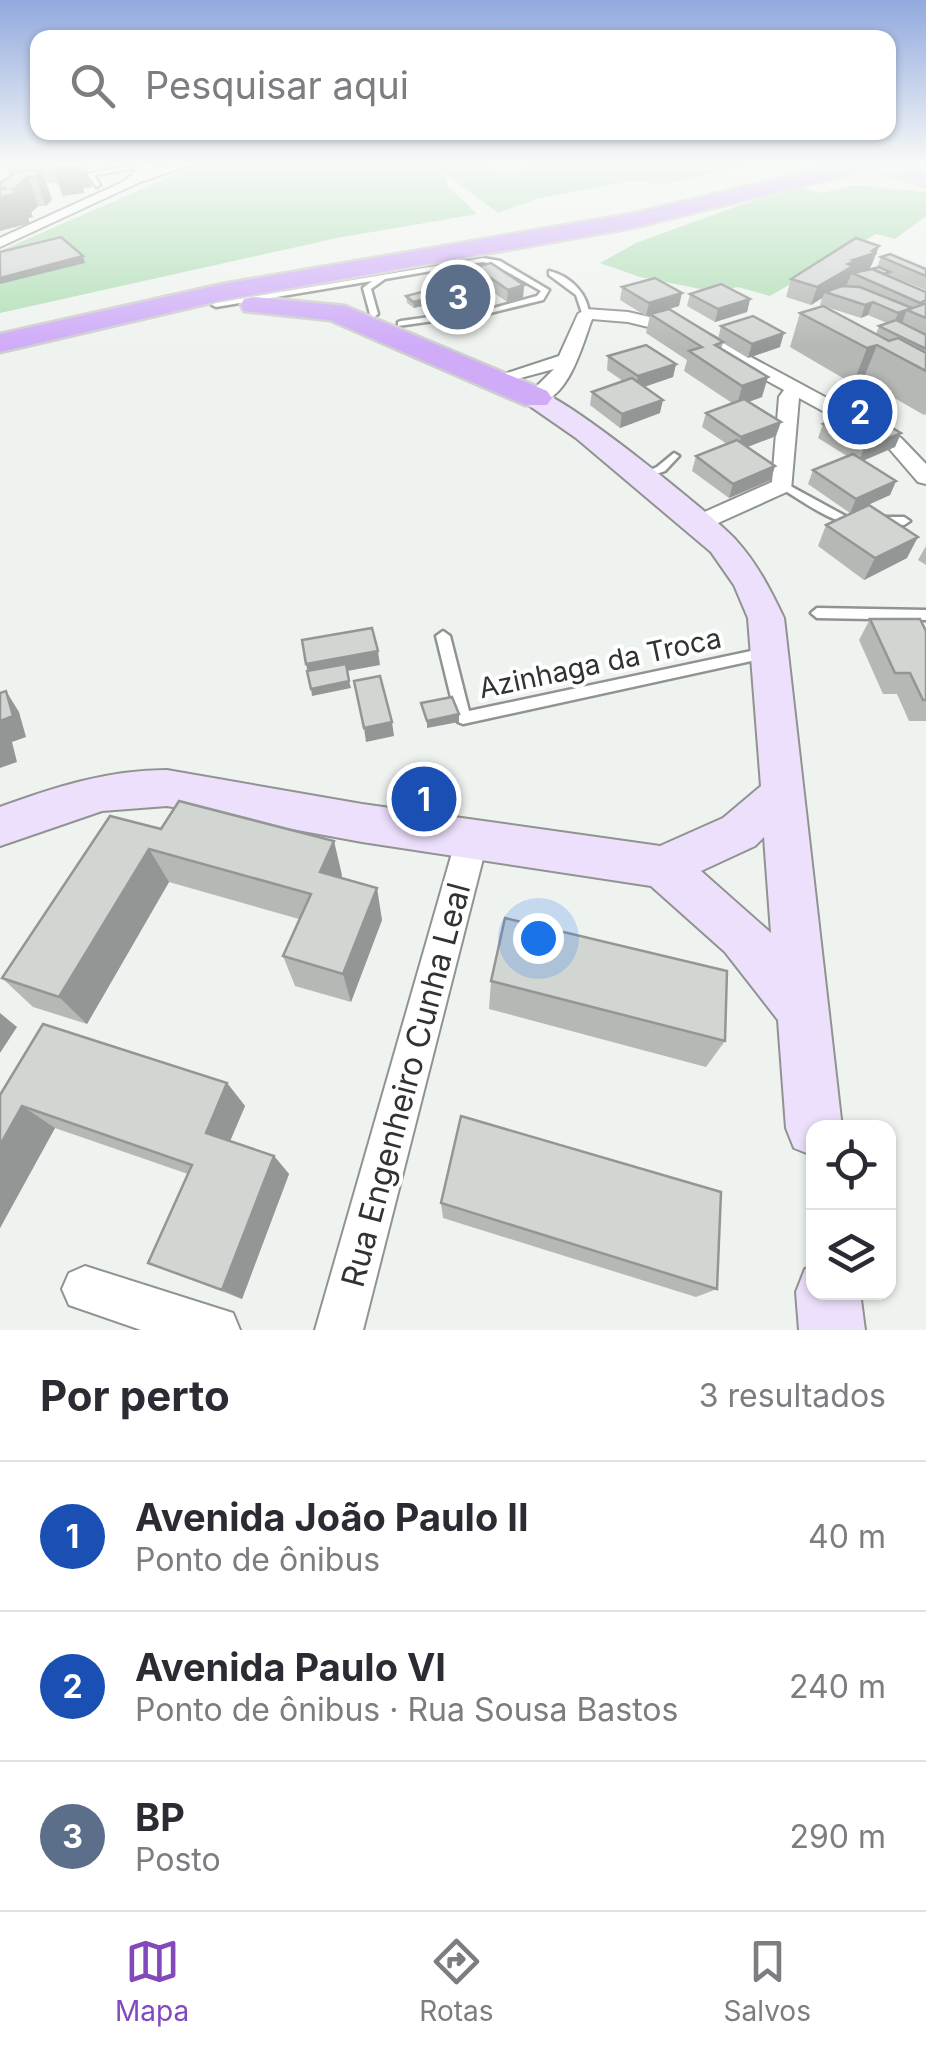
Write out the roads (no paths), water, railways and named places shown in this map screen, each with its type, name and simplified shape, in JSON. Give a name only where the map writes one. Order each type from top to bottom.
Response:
[{"type":"highway","points":[[0,343],[223,292],[609,224]]},
{"type":"highway","points":[[0,326],[385,238]]},
{"type":"highway","points":[[466,250],[358,279],[349,289],[354,300],[388,319],[513,374],[536,398]]},
{"type":"highway","points":[[54,331],[216,305],[287,305],[335,312],[536,398]]},
{"type":"main road","points":[[536,398],[641,476],[731,554],[750,582],[766,618],[812,1120]]},
{"type":"main road","points":[[0,827],[86,795],[137,786],[190,791],[662,867],[742,936],[804,1012]]},
{"type":"main road","points":[[662,867],[739,832],[784,791]]},
{"type":"main road","points":[[829,1300],[832,1330]]},
{"type":"street","points":[[0,243],[41,224]]},
{"type":"street","points":[[536,398],[559,379],[586,314],[628,317],[686,330],[796,388],[894,442],[926,477]]},
{"type":"street","points":[[513,374],[567,360]]},
{"type":"street","points":[[699,524],[784,484],[789,397],[796,388]]},
{"type":"street","name":"Rua Engenheiro Cunha Leal","points":[[339,1330],[472,839]]},
{"type":"street","points":[[85,1289],[216,1330]]},
{"type":"lane","points":[[216,305],[358,279],[483,260],[545,290],[540,298],[490,311],[440,318],[388,319],[368,288],[387,275]]},
{"type":"lane","points":[[440,318],[451,309],[428,289],[507,269]]},
{"type":"lane","points":[[552,273],[578,291],[586,301],[586,314]]},
{"type":"lane","points":[[641,476],[660,469],[674,456]]},
{"type":"lane","points":[[784,484],[846,520],[904,521]]},
{"type":"lane","points":[[817,613],[926,614]]},
{"type":"lane","name":"Azinhaga da Troca","points":[[442,636],[463,718],[771,652]]},
{"type":"place","name":"BP","points":[[458,297]]},
{"type":"place","name":"Avenida Paulo VI","points":[[860,412]]},
{"type":"place","name":"Avenida João Paulo II","points":[[424,799]]}]
